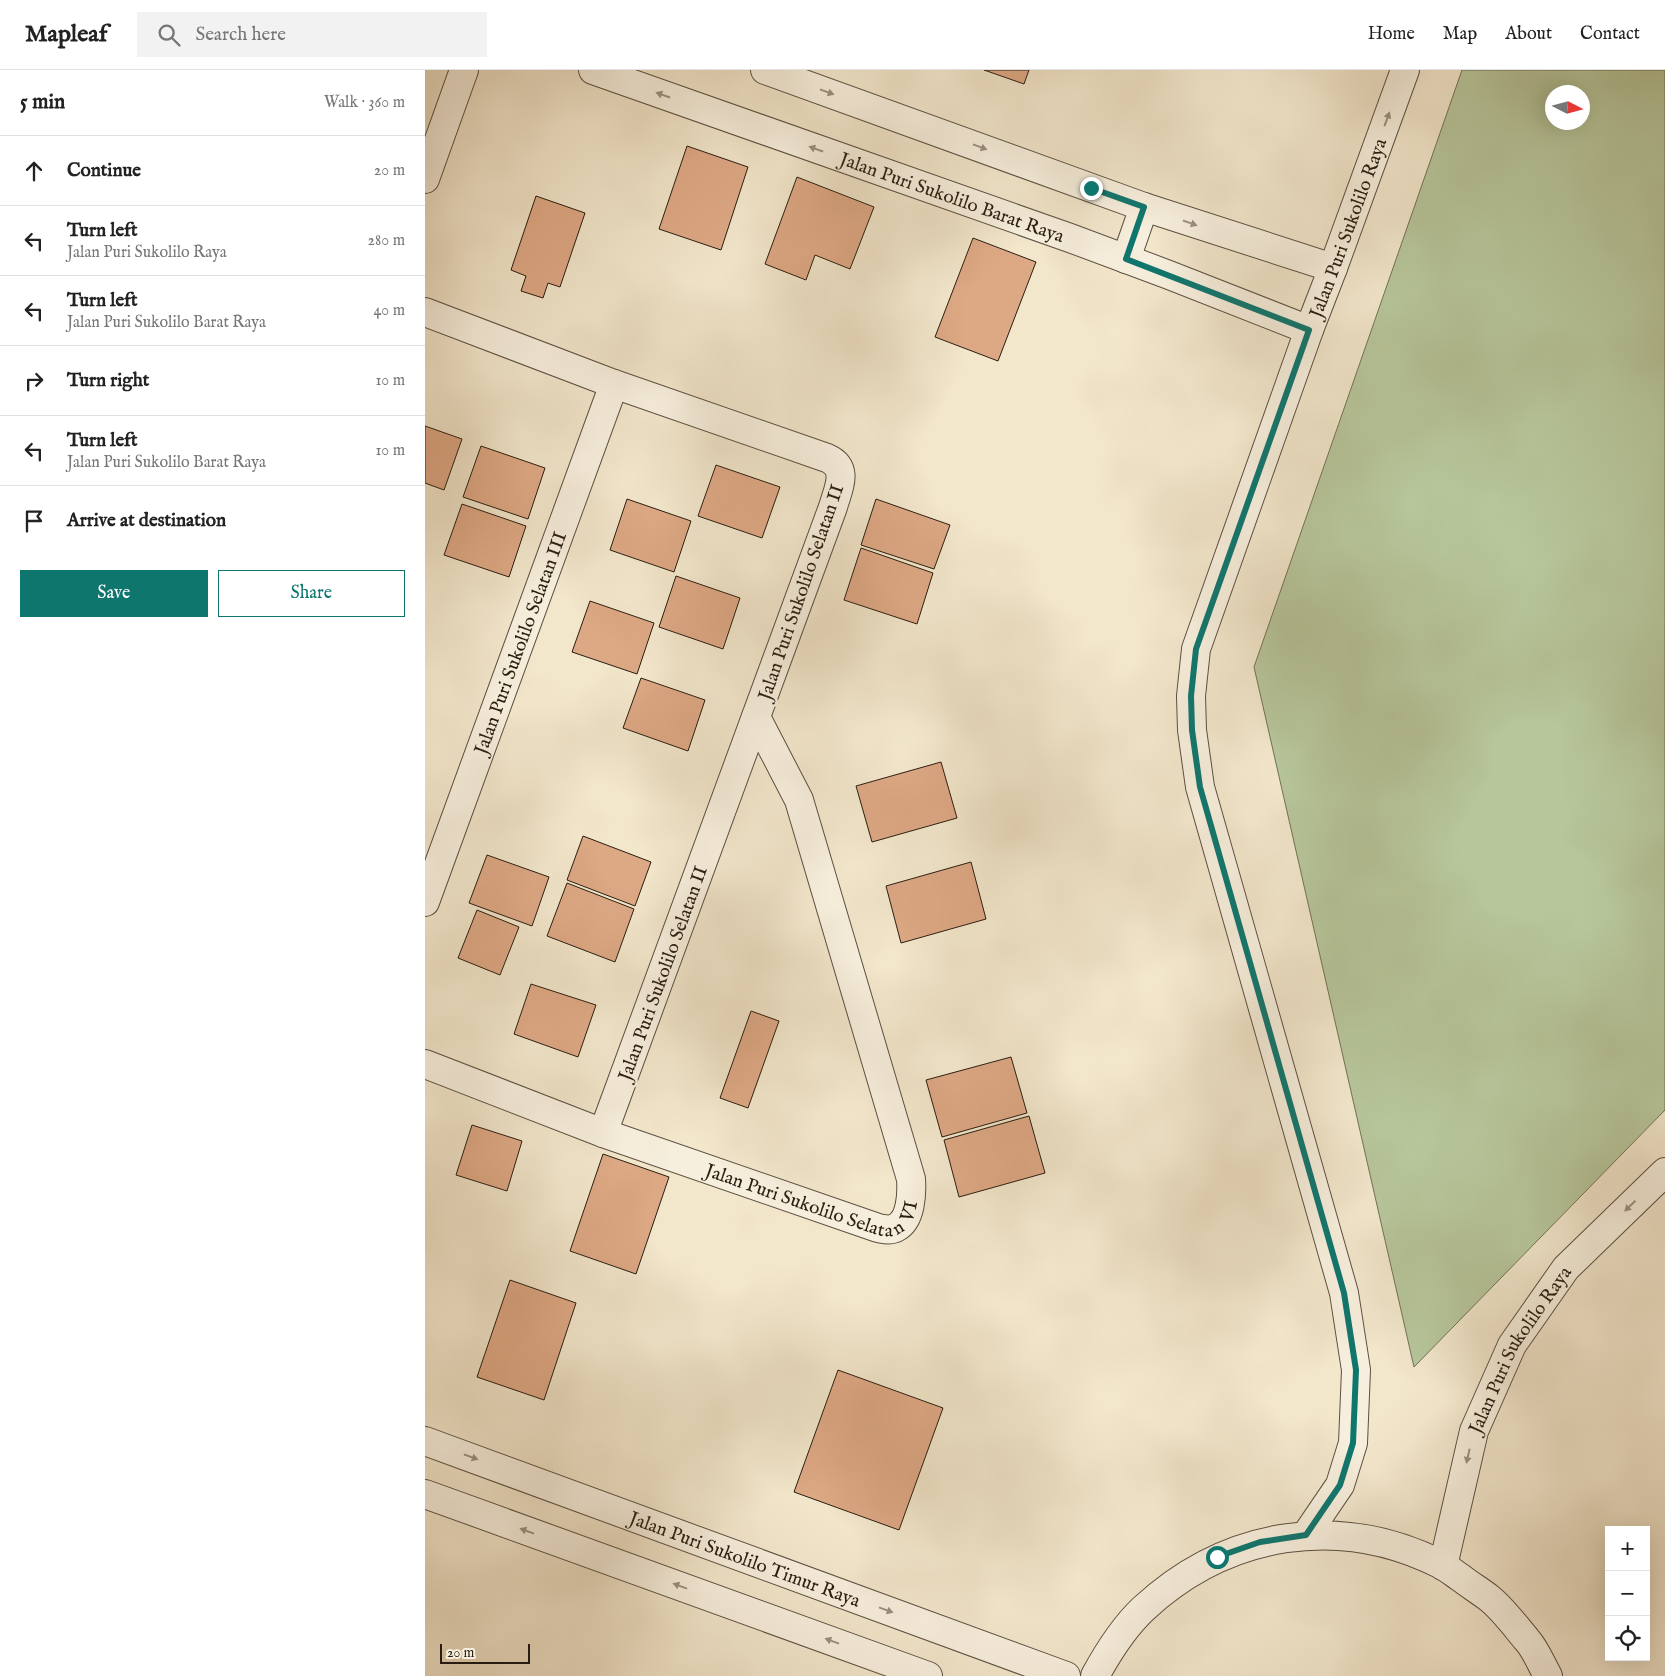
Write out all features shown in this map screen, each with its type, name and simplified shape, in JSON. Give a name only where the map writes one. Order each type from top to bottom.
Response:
[{"type":"street","points":[[425,179],[464,70]]},
{"type":"street","name":"Jalan Puri Sukolilo Barat Raya","points":[[593,70],[1126,259],[1309,330]]},
{"type":"street","points":[[765,70],[1144,207],[1333,268]]},
{"type":"street","name":"Jalan Puri Sukolilo Raya","points":[[1306,1535],[1340,1485],[1353,1443],[1356,1370],[1344,1293],[1200,787],[1192,730],[1191,696],[1196,649],[1309,330],[1405,70]]},
{"type":"street","points":[[1126,259],[1144,207]]},
{"type":"street","name":"Jalan Puri Sukolilo Selatan II","points":[[425,312],[614,384],[827,458],[838,464],[840,469],[840,482],[833,507],[603,1133]]},
{"type":"street","name":"Jalan Puri Sukolilo Selatan III","points":[[425,902],[614,384]]},
{"type":"street","name":"Jalan Puri Sukolilo Selatan VI","points":[[425,1064],[603,1133],[878,1228],[887,1230],[898,1227],[906,1216],[911,1192],[911,1179],[799,800],[756,717]]},
{"type":"street","name":"Jalan Puri Sukolilo Raya","points":[[1443,1566],[1474,1432],[1512,1344],[1567,1268],[1665,1172]]},
{"type":"street","name":"Jalan Puri Sukolilo Timur Raya","points":[[425,1440],[1066,1676]]},
{"type":"street","points":[[425,1494],[928,1676]]},
{"type":"street","points":[[1095,1676],[1113,1645],[1142,1610],[1177,1580],[1217,1557],[1260,1542],[1306,1535],[1353,1537],[1399,1547],[1443,1566],[1490,1598],[1528,1641],[1548,1676]]},
{"type":"green space","points":[[1462,70],[1665,70],[1665,1110],[1414,1367],[1254,667]]},
{"type":"building","points":[[984,70],[1029,70],[1024,84]]},
{"type":"building","points":[[687,146],[748,167],[721,250],[659,229]]},
{"type":"building","points":[[797,177],[874,207],[850,269],[815,255],[806,280],[765,264]]},
{"type":"building","points":[[536,196],[585,213],[560,287],[548,283],[543,298],[521,291],[526,276],[511,270]]},
{"type":"building","points":[[973,238],[1036,262],[998,361],[935,337]]},
{"type":"building","points":[[425,426],[462,439],[444,490],[425,483]]},
{"type":"building","points":[[481,446],[545,468],[528,519],[463,497]]},
{"type":"building","points":[[716,465],[780,487],[762,538],[698,516]]},
{"type":"building","points":[[627,499],[691,521],[674,572],[610,550]]},
{"type":"building","points":[[876,499],[950,525],[934,569],[861,545]]},
{"type":"building","points":[[462,504],[526,526],[509,577],[444,555]]},
{"type":"building","points":[[861,548],[933,573],[917,624],[844,600]]},
{"type":"building","points":[[676,576],[740,598],[723,649],[659,627]]},
{"type":"building","points":[[590,601],[654,623],[637,674],[572,652]]},
{"type":"building","points":[[641,678],[705,700],[688,751],[623,728]]},
{"type":"building","points":[[941,762],[957,818],[872,842],[856,786]]},
{"type":"building","points":[[583,836],[651,862],[635,906],[567,880]]},
{"type":"building","points":[[487,855],[549,877],[532,926],[469,903]]},
{"type":"building","points":[[971,862],[986,919],[901,943],[886,886]]},
{"type":"building","points":[[567,883],[634,909],[615,962],[547,936]]},
{"type":"building","points":[[477,910],[519,927],[500,975],[458,958]]},
{"type":"building","points":[[531,984],[596,1005],[578,1057],[514,1034]]},
{"type":"building","points":[[751,1011],[779,1021],[748,1108],[720,1098]]},
{"type":"building","points":[[1011,1057],[1027,1113],[942,1137],[926,1080]]},
{"type":"building","points":[[1029,1116],[1045,1173],[959,1197],[944,1140]]},
{"type":"building","points":[[472,1125],[522,1141],[507,1191],[456,1175]]},
{"type":"building","points":[[603,1154],[669,1177],[636,1274],[570,1251]]},
{"type":"building","points":[[510,1280],[576,1303],[544,1400],[477,1377]]},
{"type":"building","points":[[838,1370],[943,1408],[899,1530],[794,1492]]},
{"type":"route","points":[[1091,188],[1144,207],[1126,259],[1309,330],[1196,649],[1191,696],[1192,730],[1200,787],[1344,1293],[1356,1370],[1353,1443],[1340,1485],[1306,1535],[1260,1542],[1217,1557]]}]
